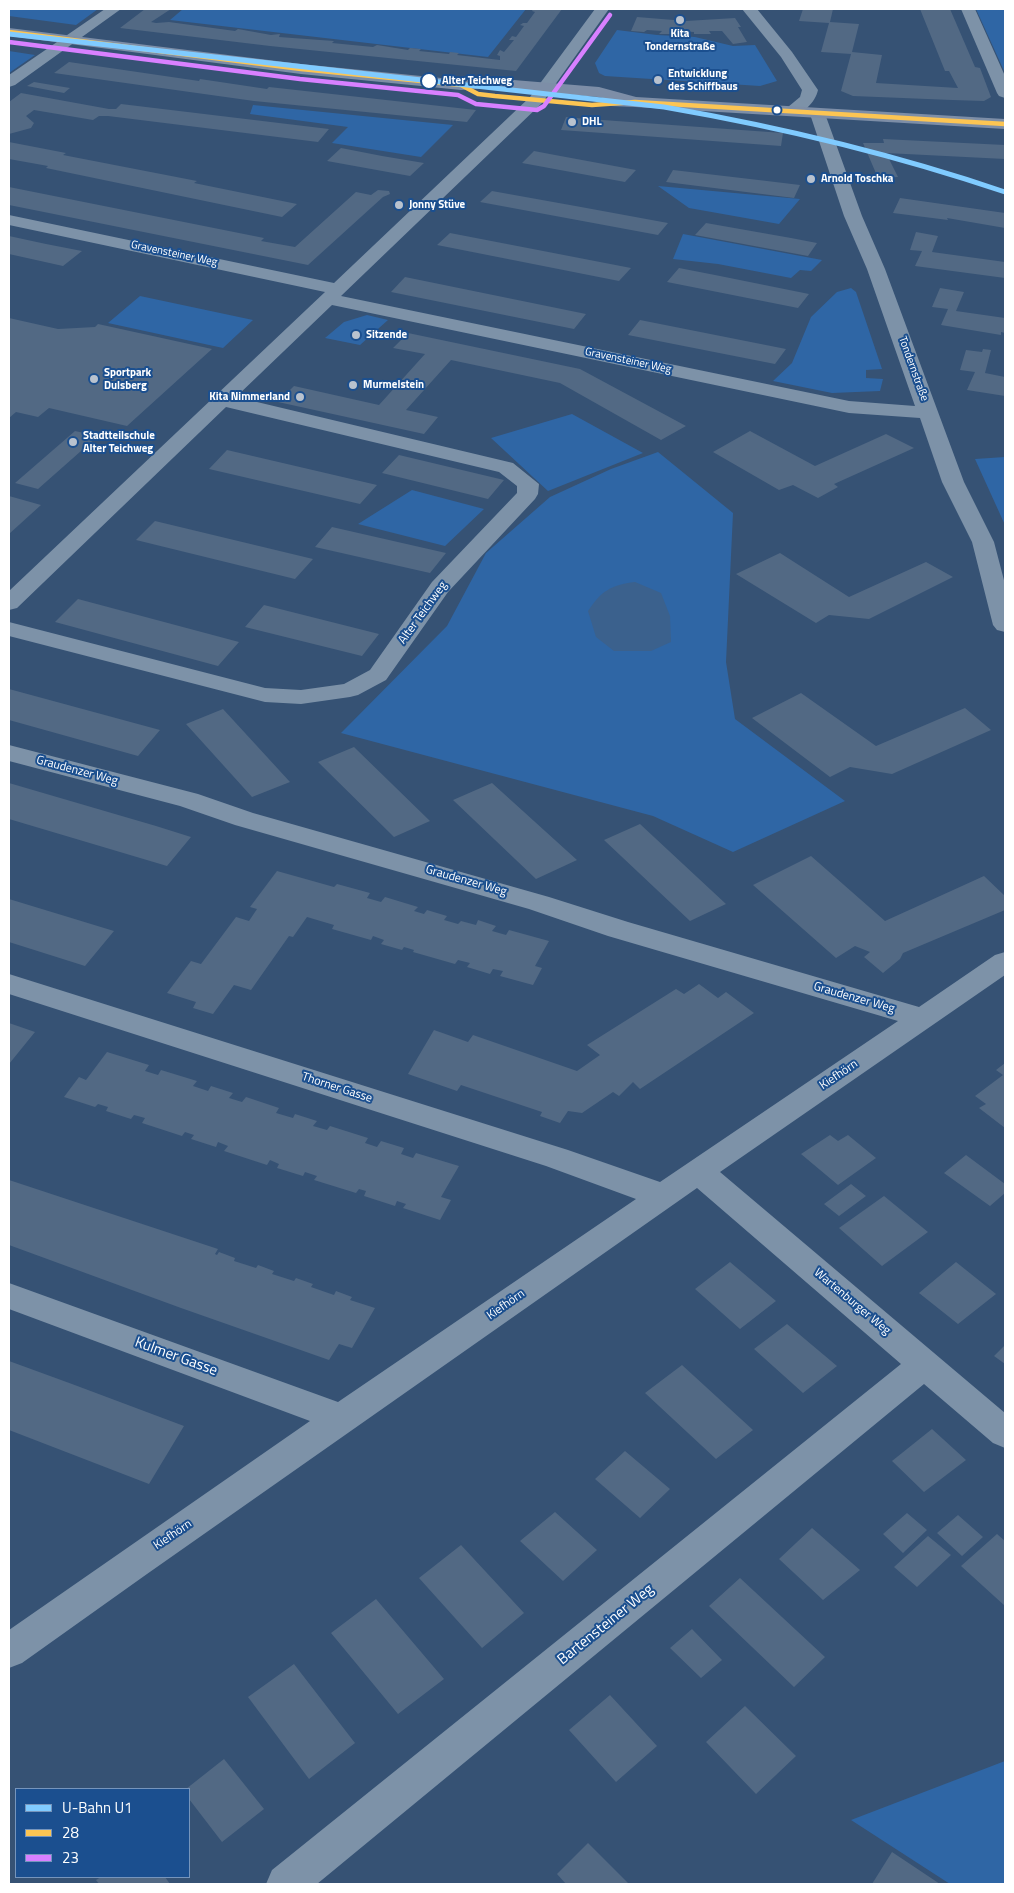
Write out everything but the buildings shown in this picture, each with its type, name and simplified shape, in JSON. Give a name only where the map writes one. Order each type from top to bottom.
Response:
[{"type":"main road","points":[[9,32],[301,69],[461,85],[478,94],[541,94],[592,105],[635,102],[1005,124]]},
{"type":"street","points":[[9,82],[114,9]]},
{"type":"street","points":[[9,603],[541,94],[602,9]]},
{"type":"street","points":[[749,9],[788,55],[810,90],[806,101],[790,112]]},
{"type":"street","points":[[968,9],[1005,93]]},
{"type":"street","name":"Tondernstraße","points":[[818,114],[953,482],[983,542],[1005,625]]},
{"type":"street","name":"Gravensteiner Weg","points":[[9,220],[333,294],[849,407],[929,413]]},
{"type":"street","name":"Alter Teichweg","points":[[9,629],[265,695],[302,697],[350,690],[378,675],[440,587],[527,494],[528,484],[506,467],[221,400]]},
{"type":"street","name":"Graudenzer Weg","points":[[9,753],[189,800],[244,819],[529,900],[618,929],[922,1018]]},
{"type":"street","name":"Kiefhörn","points":[[9,1651],[134,1562],[663,1196],[1005,962]]},
{"type":"street","name":"Thorner Gasse","points":[[9,984],[548,1155],[663,1196]]},
{"type":"street","name":"Wartenburger Weg","points":[[699,1172],[1005,1433]]},
{"type":"street","name":"Kulmer Gasse","points":[[9,1296],[343,1419]]},
{"type":"street","name":"Bartensteiner Weg","points":[[286,1884],[925,1364]]},
{"type":"shaded area","points":[[9,9],[98,9],[76,25],[9,16]]},
{"type":"shaded area","points":[[183,9],[526,9],[488,57],[170,20]]},
{"type":"shaded area","points":[[976,9],[1005,9],[1005,73]]},
{"type":"shaded area","points":[[617,30],[695,37],[733,46],[755,45],[777,81],[760,86],[605,76],[599,73],[595,63]]},
{"type":"shaded area","points":[[9,51],[35,55],[9,73]]},
{"type":"shaded area","points":[[253,105],[453,125],[421,157],[332,143],[348,127],[250,114]]},
{"type":"shaded area","points":[[658,186],[800,199],[779,224],[689,208]]},
{"type":"shaded area","points":[[683,234],[822,260],[811,271],[800,270],[791,278],[718,264],[673,259]]},
{"type":"shaded area","points":[[851,288],[856,292],[882,369],[866,370],[866,378],[883,379],[880,391],[832,393],[773,381],[792,363],[811,317],[837,292]]},
{"type":"shaded area","points":[[140,296],[253,320],[223,348],[108,323]]},
{"type":"shaded area","points":[[367,315],[388,320],[360,345],[325,338],[344,322]]},
{"type":"shaded area","points":[[572,414],[643,453],[548,491],[491,438]]},
{"type":"shaded area","points":[[658,452],[733,513],[726,662],[735,719],[845,801],[733,852],[653,816],[341,733],[447,626],[486,553],[550,497],[611,469]]},
{"type":"shaded area","points":[[1005,457],[1005,525],[975,459]]},
{"type":"shaded area","points":[[412,490],[484,509],[445,546],[358,524]]},
{"type":"shaded area","points":[[635,582],[661,593],[670,616],[671,642],[651,651],[614,651],[596,637],[588,611],[597,598],[607,590],[619,585]]},
{"type":"shaded area","points":[[1005,1761],[1005,1884],[950,1884],[851,1820]]},
{"type":"metro line","name":"U1","points":[[9,34],[664,107],[707,114],[836,142],[921,165],[1005,192]]},
{"type":"transit line","name":"23","points":[[9,42],[300,79],[458,95],[476,104],[537,110],[544,106],[610,15]]},
{"type":"transit line","name":"28","points":[[9,32],[301,69],[461,85],[478,94],[592,105],[635,102],[1005,124]]},
{"type":"place","name":"Kita Tondernstraße","points":[[680,20]]},
{"type":"place","name":"Entwicklung des Schiffbaus","points":[[658,80]]},
{"type":"place","name":"Alter Teichweg","points":[[429,81]]},
{"type":"place","name":"DHL","points":[[572,122]]},
{"type":"place","name":"Arnold Toschka","points":[[811,179]]},
{"type":"place","name":"Jonny Stüve","points":[[399,205]]},
{"type":"place","name":"Sitzende","points":[[356,335]]},
{"type":"place","name":"Sportpark Dulsberg","points":[[94,379]]},
{"type":"place","name":"Murmelstein","points":[[353,385]]},
{"type":"place","name":"Kita Nimmerland","points":[[300,397]]},
{"type":"place","name":"Stadtteilschule Alter Teichweg","points":[[73,442]]}]
